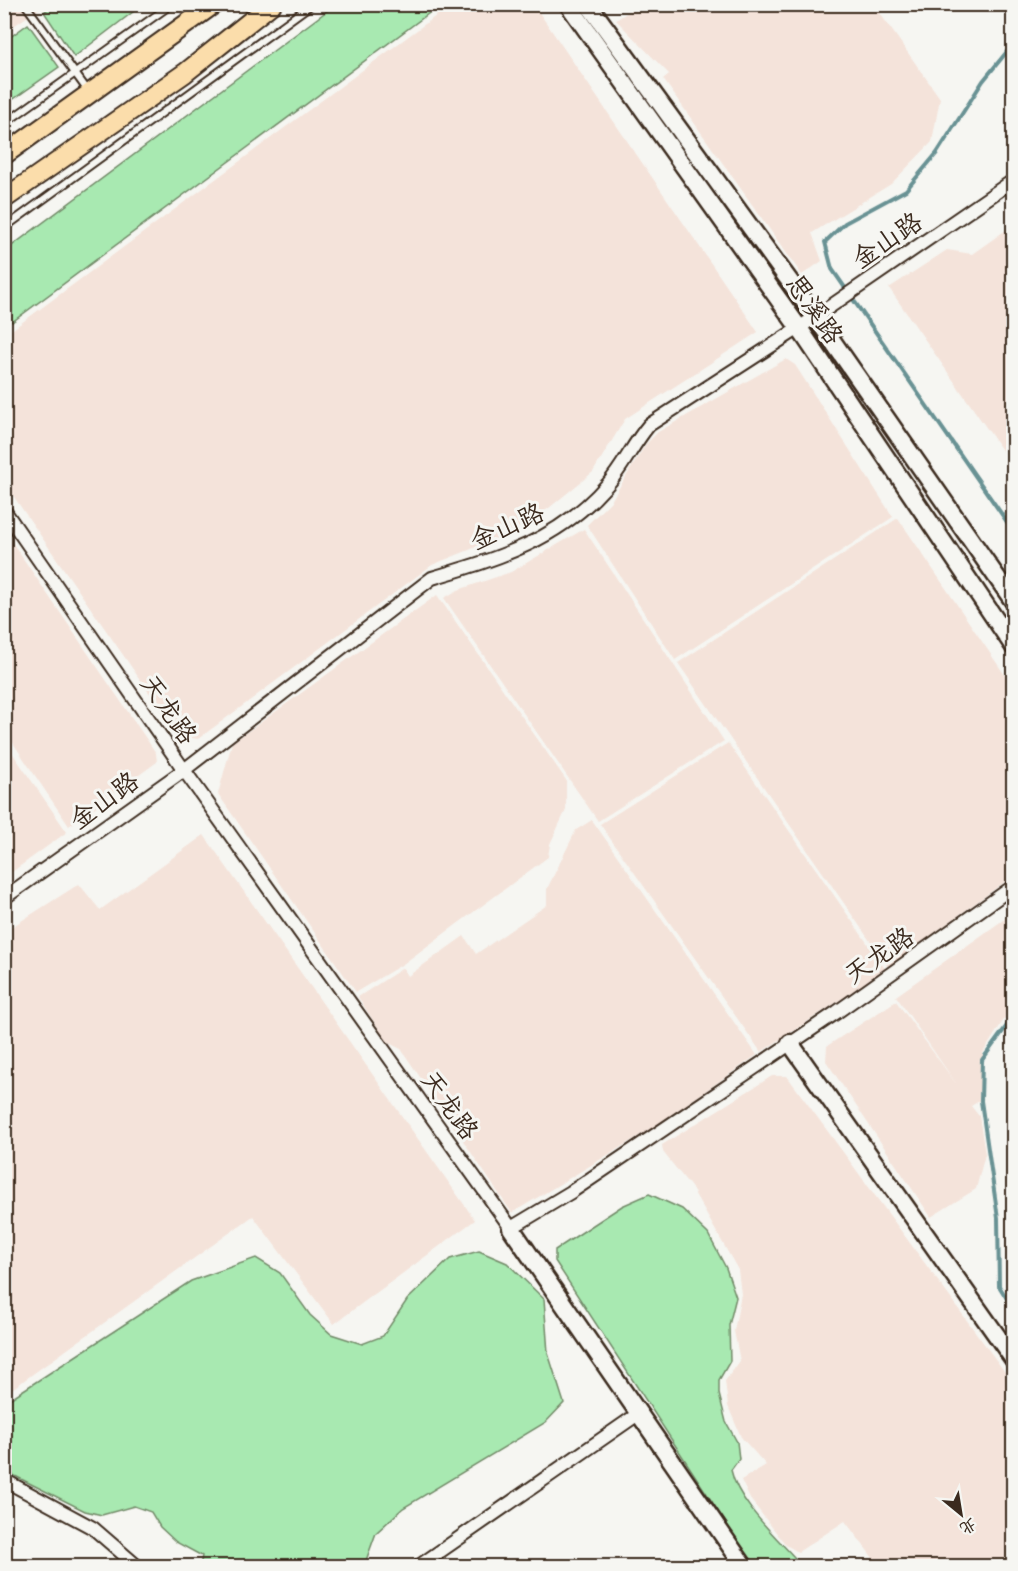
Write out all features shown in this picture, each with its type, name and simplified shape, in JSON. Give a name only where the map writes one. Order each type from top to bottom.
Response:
[{"type":"main road","points":[[4,155],[214,4]]},
{"type":"main road","points":[[4,199],[185,73],[273,4]]},
{"type":"street","name":"思溪路","points":[[568,4],[799,328],[1014,647]]},
{"type":"street","name":"思溪路","points":[[588,4],[816,316],[1014,602]]},
{"type":"street","name":"金山路","points":[[4,898],[184,770],[432,578],[481,564],[532,544],[576,517],[609,483],[632,445],[649,426],[799,328],[1014,180]]},
{"type":"street","name":"天龙路","points":[[4,510],[184,770],[511,1228],[571,1192],[790,1044],[1014,886]]},
{"type":"street","points":[[790,1044],[1014,1360]]},
{"type":"street","points":[[511,1228],[744,1566]]},
{"type":"street","points":[[419,1566],[638,1414]]},
{"type":"street","points":[[4,1480],[93,1528],[137,1566]]},
{"type":"lane","points":[[25,4],[90,94]]},
{"type":"lane","points":[[4,124],[172,4]]},
{"type":"lane","points":[[4,228],[312,4]]},
{"type":"shaded area","points":[[452,4],[534,5],[758,332],[625,419],[593,472],[549,508],[511,533],[432,565],[198,739],[179,736],[5,484],[5,335]]},
{"type":"shaded area","points":[[640,4],[874,5],[940,98],[932,142],[891,184],[812,233],[822,261],[802,275],[663,79],[669,74],[616,20]]},
{"type":"shaded area","points":[[5,5],[44,5],[5,32]]},
{"type":"shaded area","points":[[1013,225],[1013,466],[889,288],[947,250],[972,254]]},
{"type":"shaded area","points":[[786,359],[795,365],[893,517],[675,660],[587,525],[611,501],[646,444],[658,432]]},
{"type":"shaded area","points":[[898,518],[1013,687],[1014,875],[888,967],[678,663]]},
{"type":"shaded area","points":[[584,529],[724,741],[598,821],[444,598],[458,590],[511,572]]},
{"type":"shaded area","points":[[5,532],[156,753],[157,762],[69,826],[5,731]]},
{"type":"shaded area","points":[[437,595],[566,780],[566,810],[550,844],[548,857],[403,964],[356,992],[218,794],[232,743]]},
{"type":"shaded area","points":[[4,741],[67,832],[5,877],[4,877]]},
{"type":"shaded area","points":[[728,743],[886,970],[761,1052],[600,824]]},
{"type":"shaded area","points":[[592,820],[757,1055],[654,1127],[512,1213],[401,1049],[387,1042],[358,997],[403,968],[408,976],[464,936],[476,954],[547,905],[547,889],[576,830]]},
{"type":"shaded area","points":[[204,835],[475,1220],[334,1324],[253,1216],[5,1394],[5,928],[7,930],[79,884],[100,910]]},
{"type":"shaded area","points":[[1013,913],[1013,1005],[983,1053],[979,1101],[971,1106],[979,1116],[985,1154],[976,1189],[931,1217],[826,1061],[827,1046],[896,1001],[957,1085],[896,996]]},
{"type":"shaded area","points":[[772,1076],[787,1076],[1013,1383],[1013,1566],[879,1566],[845,1521],[798,1552],[786,1545],[750,1499],[741,1480],[766,1465],[741,1437],[728,1406],[725,1381],[740,1361],[734,1331],[741,1294],[738,1270],[691,1187],[663,1152],[662,1145]]},
{"type":"green space","points":[[54,4],[142,5],[74,57],[44,12]]},
{"type":"green space","points":[[335,5],[440,5],[12,322],[5,315],[5,251]]},
{"type":"green space","points":[[28,24],[59,67],[5,105],[5,41]]},
{"type":"green space","points":[[649,1194],[682,1209],[708,1234],[726,1268],[736,1297],[729,1325],[730,1361],[719,1380],[719,1394],[726,1422],[737,1442],[739,1459],[731,1470],[742,1496],[761,1521],[802,1566],[754,1566],[555,1261],[555,1250],[622,1206]]},
{"type":"green space","points":[[479,1251],[507,1263],[544,1299],[548,1353],[564,1403],[546,1422],[403,1508],[376,1533],[364,1566],[200,1566],[202,1556],[176,1542],[160,1527],[151,1512],[134,1506],[102,1515],[85,1511],[5,1471],[5,1402],[191,1281],[256,1258],[280,1273],[310,1315],[331,1334],[362,1344],[383,1336],[407,1300],[450,1259]]},
{"type":"waterway","points":[[1014,43],[983,81],[937,153],[906,190],[845,223],[825,242],[832,269],[1014,532]]},
{"type":"waterway","points":[[1014,1016],[982,1060],[981,1101],[998,1218],[999,1286],[1014,1310]]}]
